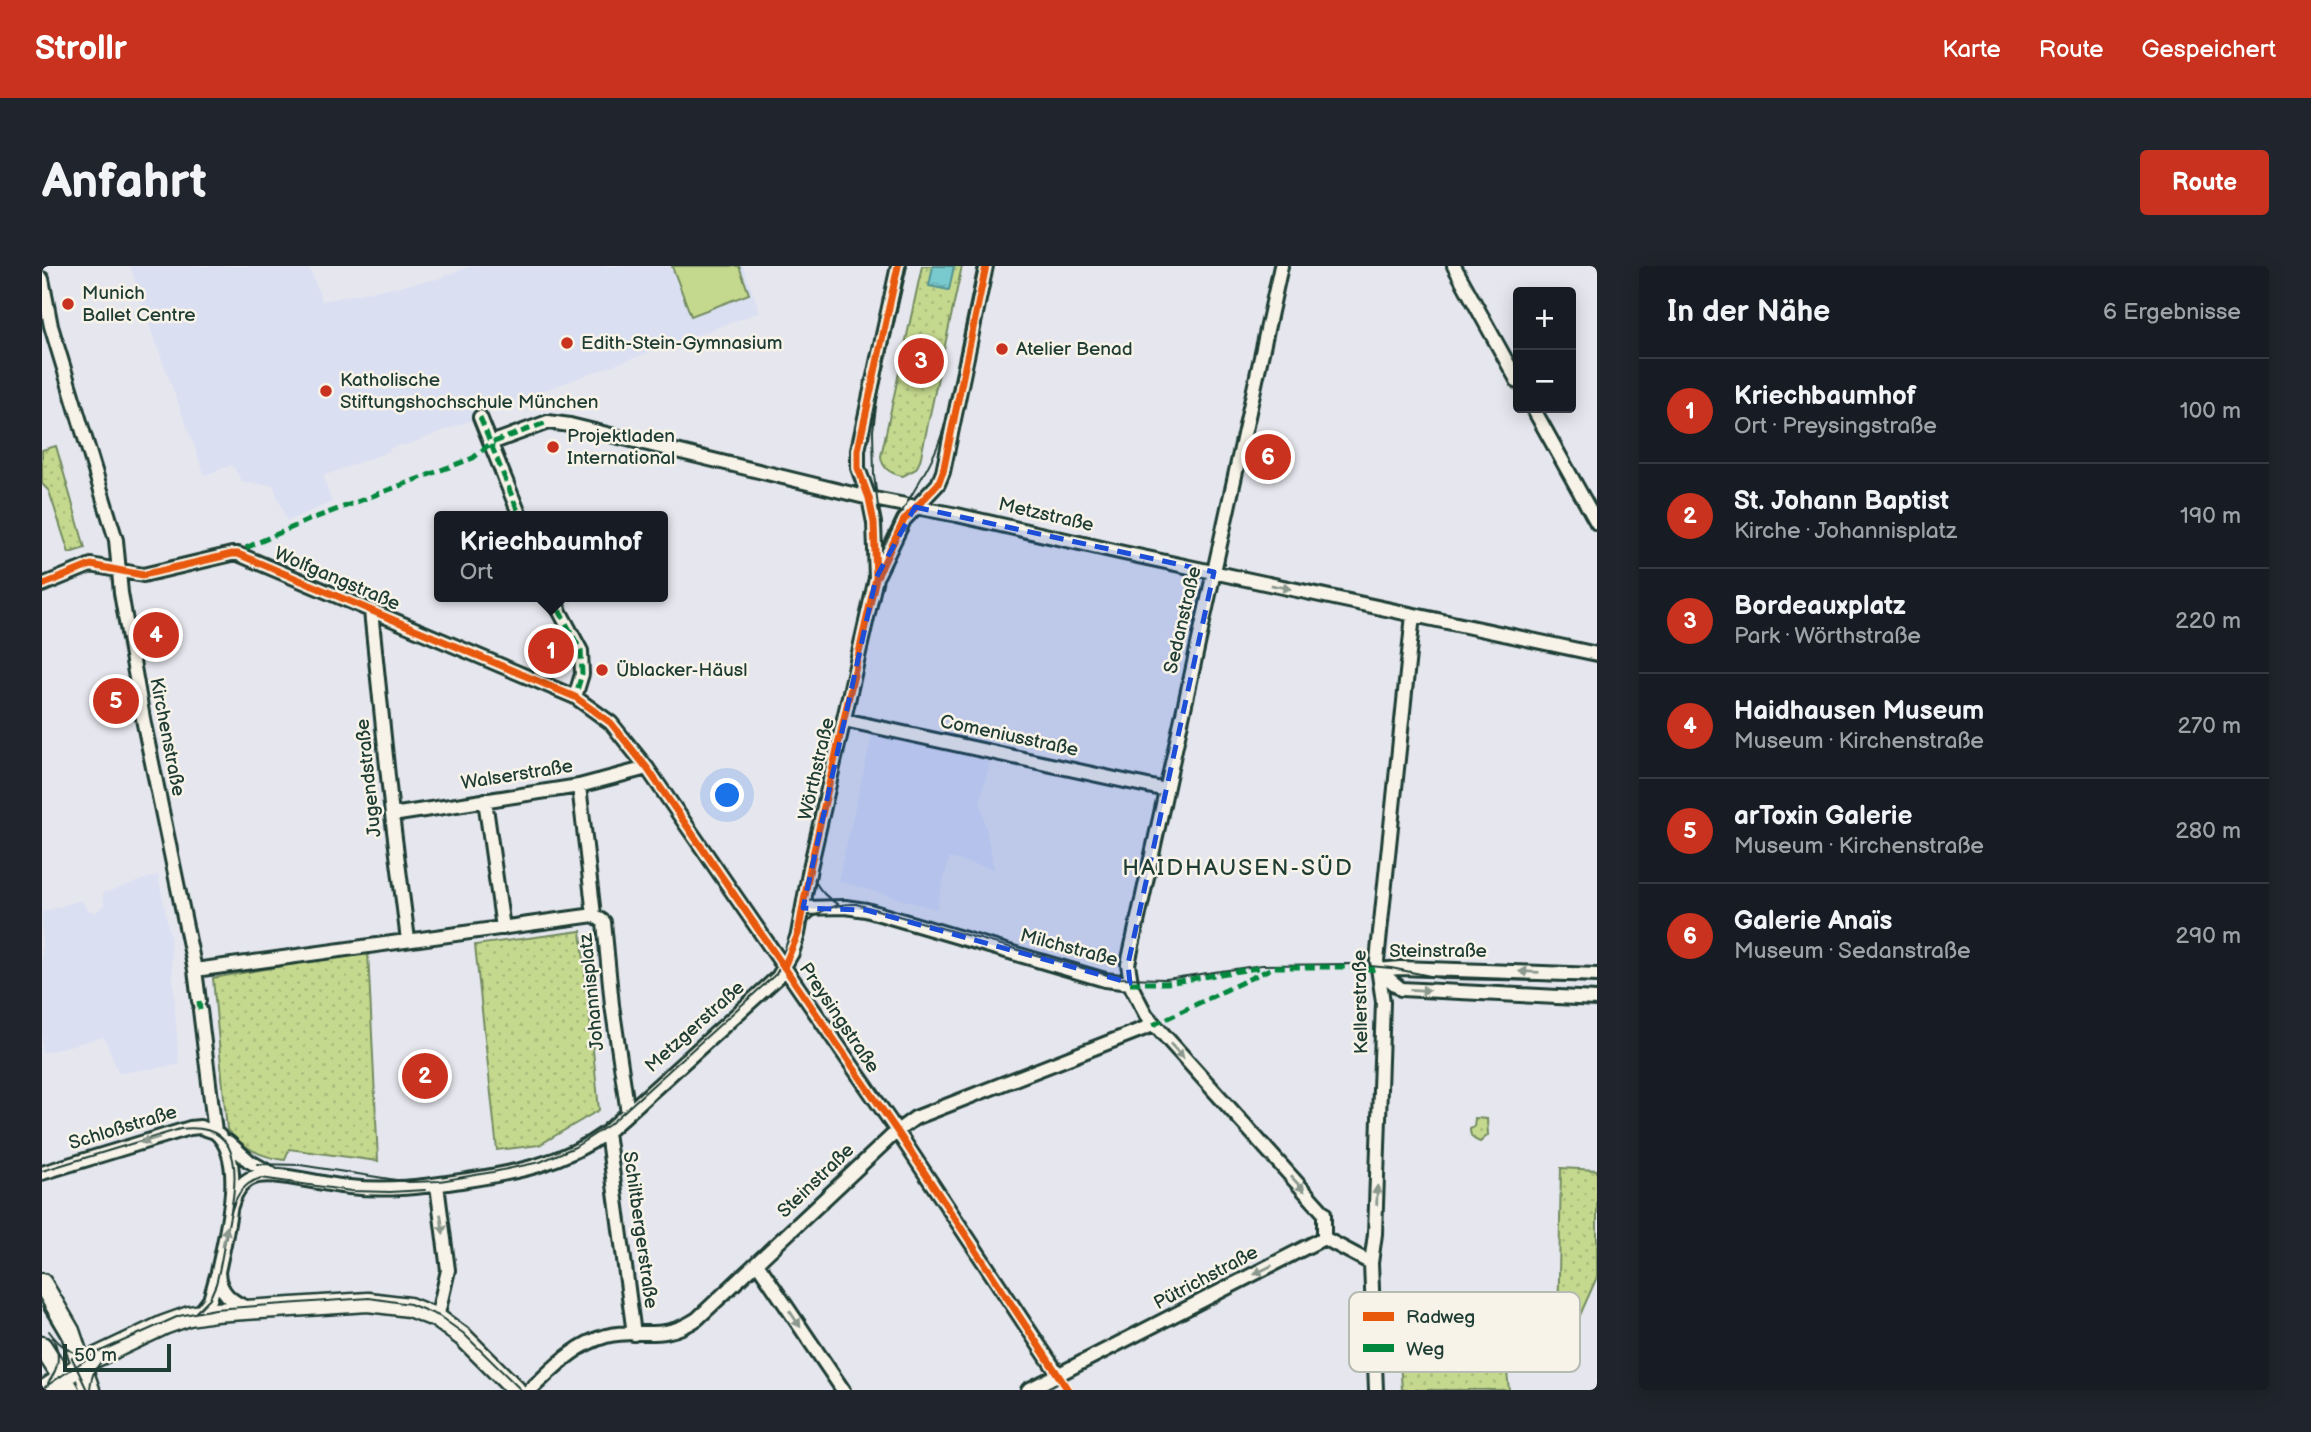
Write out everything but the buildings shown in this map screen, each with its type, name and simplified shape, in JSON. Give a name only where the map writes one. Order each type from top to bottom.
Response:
[{"type":"main road","points":[[42,1283],[70,1331],[90,1390]]},
{"type":"main road","points":[[44,1390],[66,1384],[82,1365],[164,1325],[194,1315],[369,1302],[409,1307],[438,1318],[463,1337],[516,1390]]},
{"type":"main road","points":[[42,1346],[66,1384]]},
{"type":"street","name":"Wörthstraße","points":[[784,967],[795,944],[876,578],[876,543],[869,498],[858,468],[858,450],[898,266]]},
{"type":"street","name":"Wörthstraße","points":[[876,578],[904,520],[938,484],[943,472],[986,266]]},
{"type":"street","name":"Sedanstraße","points":[[1130,984],[1128,964],[1281,266]]},
{"type":"street","points":[[1454,266],[1513,373]]},
{"type":"street","name":"Kirchenstraße","points":[[42,279],[54,334],[116,540],[144,724],[195,970],[217,1133],[227,1147],[230,1161],[231,1206],[218,1272],[210,1300],[194,1315]]},
{"type":"street","points":[[1536,413],[1597,523]]},
{"type":"street","points":[[480,417],[518,511]]},
{"type":"street","name":"Metzstraße","points":[[491,443],[548,422],[570,425],[869,498],[1597,654]]},
{"type":"street","name":"Wolfgangstraße","points":[[42,584],[91,565],[143,575],[238,554],[575,696]]},
{"type":"street","points":[[555,602],[581,651],[582,674],[575,696]]},
{"type":"street","name":"Jugendstraße","points":[[371,611],[408,940]]},
{"type":"street","name":"Kellerstraße","points":[[1372,1292],[1371,1263],[1375,1234],[1383,1010],[1378,970],[1413,615]]},
{"type":"street","name":"Preysingstraße","points":[[575,696],[611,723],[648,768],[897,1131],[1058,1374]]},
{"type":"street","name":"Comeniusstraße","points":[[844,720],[1166,790]]},
{"type":"street","name":"Walserstraße","points":[[392,815],[579,786],[648,768]]},
{"type":"street","points":[[579,786],[594,915]]},
{"type":"street","points":[[485,800],[503,928]]},
{"type":"street","name":"Milchstraße","points":[[803,908],[845,907],[866,910],[1105,980],[1130,984],[1153,1025],[1324,1213],[1324,1238]]},
{"type":"street","name":"Johannisplatz","points":[[195,970],[594,915],[604,922],[612,1005],[628,1114]]},
{"type":"street","name":"Metzgerstraße","points":[[628,1114],[774,982],[784,967]]},
{"type":"street","name":"Steinstraße","points":[[1378,970],[1400,968],[1597,975]]},
{"type":"street","name":"Steinstraße","points":[[1378,970],[1401,989],[1597,999]]},
{"type":"street","name":"Steinstraße","points":[[530,1390],[561,1360],[586,1343],[608,1336],[656,1335],[684,1327],[697,1319],[897,1131],[921,1115],[1153,1025]]},
{"type":"street","points":[[231,1206],[238,1189],[249,1180],[264,1176],[374,1189],[437,1185],[541,1166],[578,1151],[628,1114]]},
{"type":"street","name":"Schloßstraße","points":[[42,1173],[190,1128],[200,1127],[217,1133]]},
{"type":"street","name":"Schiltbergerstraße","points":[[607,1132],[634,1334]]},
{"type":"street","points":[[217,1133],[252,1163],[286,1178]]},
{"type":"street","points":[[437,1185],[448,1270],[438,1318]]},
{"type":"street","points":[[1324,1238],[1371,1263]]},
{"type":"street","name":"Pütrichstraße","points":[[1028,1390],[1324,1238]]},
{"type":"street","points":[[757,1263],[843,1390]]},
{"type":"street","points":[[218,1272],[221,1286],[228,1296],[253,1310]]},
{"type":"street","name":"Kellerstraße","points":[[1375,1372],[1376,1390]]},
{"type":"highlighted area","points":[[915,507],[1214,572],[1128,964],[1130,983],[866,910],[803,908],[876,578]]},
{"type":"shaded area","name":"Katholische Stiftungshochschule München","points":[[130,266],[309,266],[322,301],[437,279],[471,266],[743,266],[760,312],[485,412],[485,415],[323,476],[332,502],[287,521],[273,485],[243,483],[232,465],[205,475]]},
{"type":"shaded area","points":[[873,732],[990,762],[980,800],[994,869],[949,858],[936,909],[838,881]]},
{"type":"shaded area","points":[[158,875],[170,935],[179,1065],[119,1073],[104,1037],[42,1053],[42,912],[81,900],[87,909],[95,913],[104,905],[103,893]]},
{"type":"green space","points":[[672,266],[739,266],[749,294],[691,316]]},
{"type":"green space","points":[[922,266],[962,266],[920,461],[916,469],[903,476],[888,470],[881,456]]},
{"type":"green space","points":[[56,446],[85,548],[69,553],[49,491],[42,484],[42,450]]},
{"type":"green space","points":[[581,931],[599,1110],[539,1145],[497,1150],[475,945]]},
{"type":"green space","points":[[368,951],[378,1161],[289,1149],[285,1160],[268,1157],[246,1147],[227,1130],[213,978]]},
{"type":"green space","points":[[1475,1118],[1487,1119],[1488,1135],[1480,1142],[1471,1134],[1470,1129],[1474,1127]]},
{"type":"green space","points":[[1561,1168],[1597,1170],[1597,1277],[1580,1315],[1580,1292],[1559,1292]]},
{"type":"green space","points":[[1401,1372],[1507,1372],[1509,1390],[1402,1390]]},
{"type":"water","points":[[933,266],[954,266],[949,290],[929,286]]},
{"type":"tram line","points":[[257,1164],[300,1165],[409,1182],[440,1181],[540,1162],[575,1147],[609,1125],[776,974],[794,934],[809,852],[876,564],[879,514],[874,475],[873,431],[877,399],[907,266]]},
{"type":"tram line","points":[[884,557],[894,528],[932,459],[941,436],[980,266]]},
{"type":"tram line","points":[[809,862],[820,889],[843,907]]},
{"type":"tram line","points":[[796,939],[807,923],[821,912],[837,906],[856,904],[1118,978],[1166,979],[1262,965],[1349,964],[1391,968],[1445,979],[1597,982]]},
{"type":"tram line","points":[[42,1171],[180,1129],[202,1129],[218,1135],[228,1146],[233,1160],[233,1195],[216,1284],[210,1298],[196,1312]]},
{"type":"tram line","points":[[230,1216],[240,1192],[248,1184],[261,1178],[351,1191],[425,1190]]},
{"type":"tram line","points":[[42,1389],[94,1354],[179,1316],[215,1309],[369,1298],[410,1304],[439,1316],[463,1333],[521,1390]]},
{"type":"tram line","points":[[42,1307],[60,1337]]},
{"type":"tram line","points":[[49,1331],[68,1350],[93,1356]]},
{"type":"tram line","points":[[48,1383],[58,1361],[53,1338]]},
{"type":"tram line","points":[[90,1390],[96,1368],[112,1353]]},
{"type":"tram line","points":[[72,1358],[87,1390]]},
{"type":"marked path","points":[[480,417],[518,511]]},
{"type":"marked path","points":[[232,554],[309,520],[473,458],[491,443],[548,422]]},
{"type":"marked path","points":[[555,602],[581,651],[582,674],[575,697]]},
{"type":"marked path","points":[[1130,983],[1167,983],[1263,967]]},
{"type":"marked path","points":[[1153,1025],[1274,967],[1349,967],[1378,970]]},
{"type":"marked path","points":[[199,1001],[200,1010]]},
{"type":"cycle path","points":[[784,967],[798,934],[810,868],[876,578],[874,523],[869,498],[858,468],[858,450],[898,266]]},
{"type":"cycle path","points":[[878,575],[904,520],[938,484],[943,472],[986,266]]},
{"type":"cycle path","points":[[42,585],[91,565],[143,575],[238,554],[575,697],[611,723],[647,768],[897,1131],[1068,1390]]},
{"type":"place","name":"Munich Ballet Centre","points":[[68,304]]},
{"type":"place","name":"Edith-Stein-Gymnasium","points":[[567,343]]},
{"type":"place","name":"Atelier Benad","points":[[1002,349]]},
{"type":"place","name":"Bordeauxplatz","points":[[921,361]]},
{"type":"place","name":"Katholische Stiftungshochschule München","points":[[326,391]]},
{"type":"place","name":"Projektladen International","points":[[553,447]]},
{"type":"place","name":"Galerie Anaïs","points":[[1268,457]]},
{"type":"place","name":"Haidhausen Museum","points":[[156,635]]},
{"type":"place","name":"Kriechbaumhof","points":[[551,651]]},
{"type":"place","name":"Üblacker-Häusl","points":[[602,670]]},
{"type":"place","name":"arToxin Galerie","points":[[116,701]]},
{"type":"place","name":"St. Johann Baptist","points":[[425,1076]]},
{"type":"district","name":"HAIDHAUSEN-SÜD","points":[[1238,868]]}]
